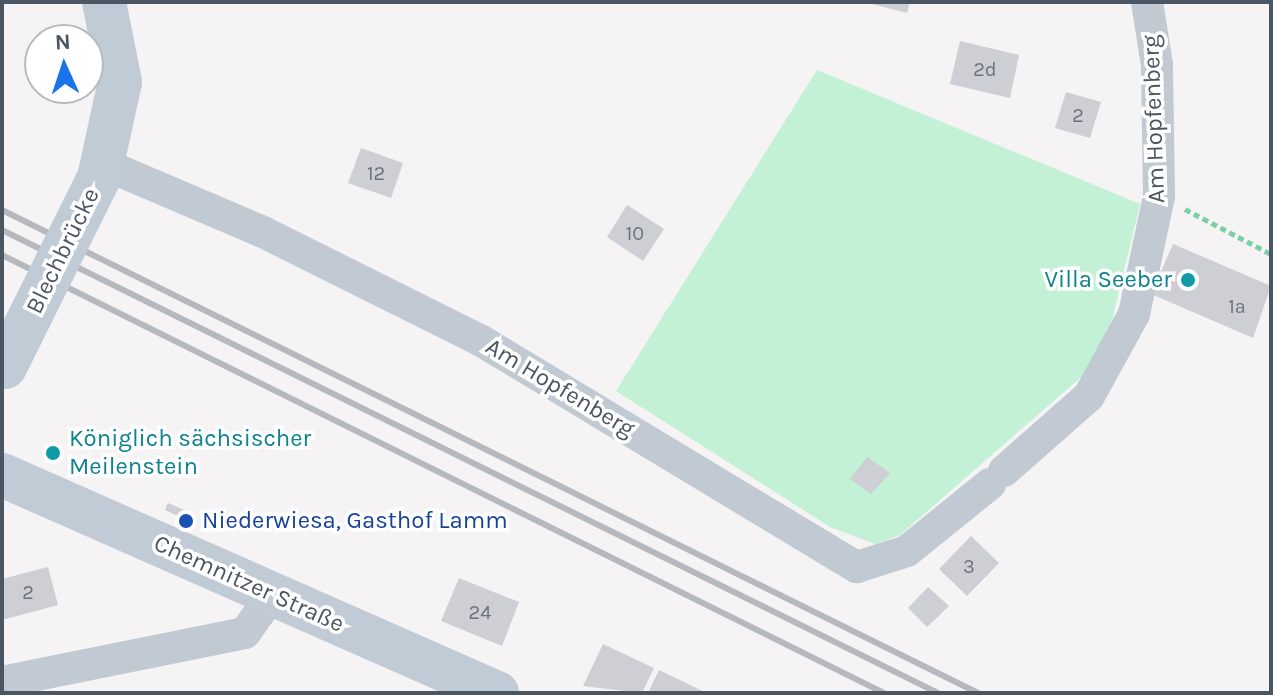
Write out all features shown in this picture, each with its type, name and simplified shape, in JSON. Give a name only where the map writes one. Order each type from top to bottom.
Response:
[{"type":"main road","name":"Blechbrücke","points":[[4,371],[102,172],[120,82],[112,9]]},
{"type":"main road","name":"Chemnitzer Straße","points":[[2,475],[497,693]]},
{"type":"street","name":"Am Hopfenberg","points":[[102,172],[263,232],[480,340],[857,567],[907,551],[997,478],[1110,370],[1134,314],[1159,196],[1157,65],[1147,2]]},
{"type":"street","points":[[2,682],[245,633],[272,595]]},
{"type":"path","points":[[1159,196],[1271,254]]},
{"type":"green space","points":[[817,70],[1140,204],[1103,358],[900,535],[875,544],[830,527],[616,391]]},
{"type":"building","points":[[864,2],[910,2],[907,13]]},
{"type":"building","points":[[960,41],[1019,55],[1010,98],[950,84]]},
{"type":"building","points":[[1066,92],[1101,102],[1090,138],[1055,128]]},
{"type":"building","points":[[361,148],[403,163],[391,198],[348,183]]},
{"type":"building","points":[[627,205],[664,229],[643,261],[607,237]]},
{"type":"building","points":[[1173,244],[1271,286],[1253,338],[1151,294]]},
{"type":"building","points":[[867,457],[890,473],[871,494],[850,479]]},
{"type":"building","points":[[168,503],[184,510],[181,517],[165,510]]},
{"type":"building","points":[[971,536],[999,563],[967,596],[939,569]]},
{"type":"building","points":[[48,567],[58,605],[2,620],[2,579]]},
{"type":"building","points":[[459,578],[519,602],[502,646],[441,621]]},
{"type":"building","points":[[928,587],[949,606],[927,627],[908,608]]},
{"type":"building","points":[[603,644],[654,668],[642,693],[583,686]]},
{"type":"building","points":[[659,670],[707,693],[648,693]]},
{"type":"railway","points":[[2,210],[978,693]]},
{"type":"railway","points":[[2,230],[938,693]]},
{"type":"railway","points":[[2,255],[884,693]]},
{"type":"place","name":"Villa Seeber","points":[[1188,280]]},
{"type":"place","name":"Königlich sächsischer Meilenstein","points":[[53,453]]},
{"type":"place","name":"Niederwiesa, Gasthof Lamm","points":[[186,521]]}]
